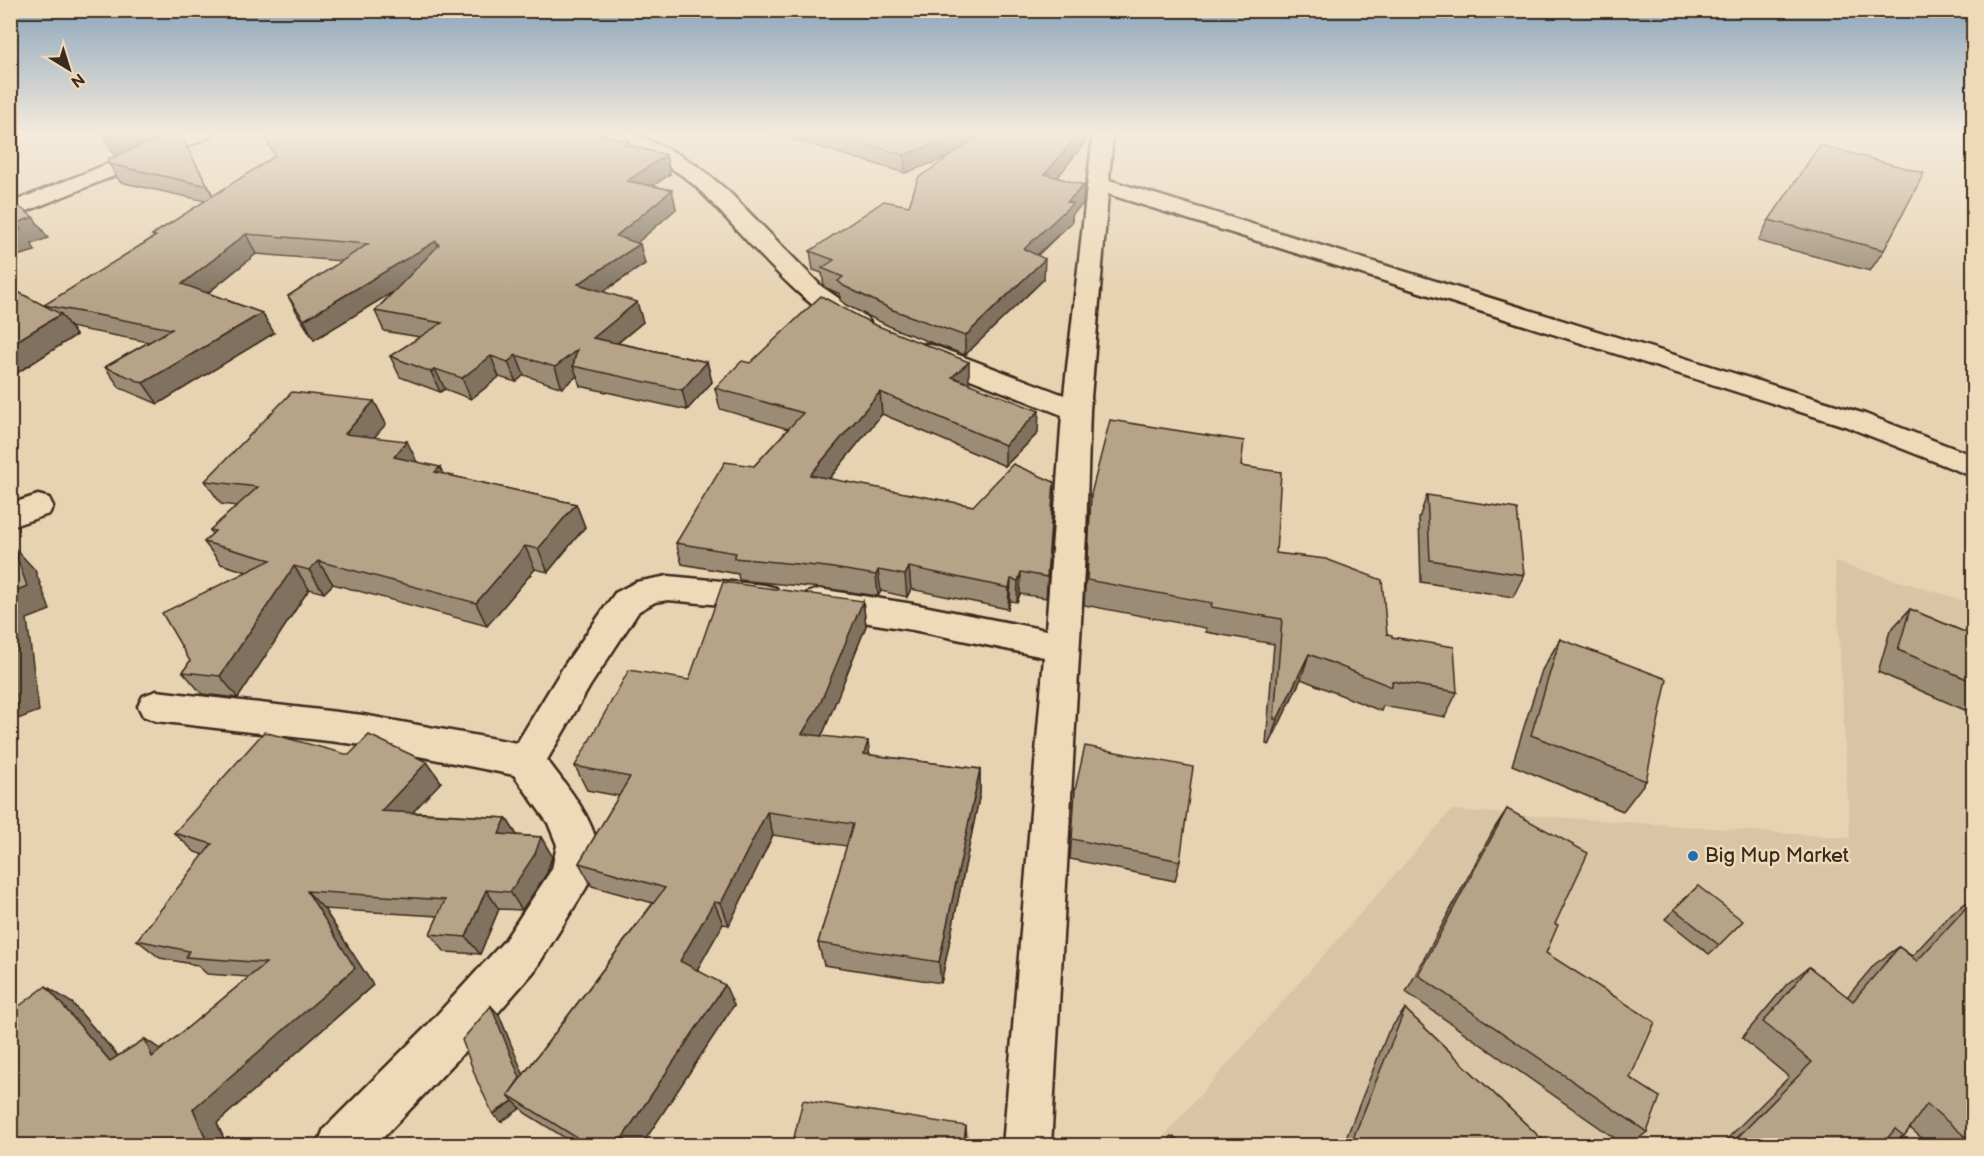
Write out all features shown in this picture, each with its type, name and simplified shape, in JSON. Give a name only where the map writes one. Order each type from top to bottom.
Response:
[{"type":"street","points":[[10,211],[70,187]]},
{"type":"street","points":[[709,187],[796,280],[836,312],[875,332]]},
{"type":"street","points":[[1027,1146],[1076,410],[1089,259],[1099,187]]},
{"type":"street","points":[[1108,187],[1855,420],[1974,467]]},
{"type":"street","points":[[907,345],[1076,410]]},
{"type":"street","points":[[526,761],[577,676],[627,602],[648,591],[668,588],[697,590],[830,604],[913,617],[1062,647]]},
{"type":"street","points":[[156,706],[363,730],[526,761],[564,814],[577,845],[571,875],[520,955],[441,1044],[341,1146]]},
{"type":"shaded area","name":"Big Mup Market","points":[[1835,562],[1973,603],[1973,1145],[1155,1146],[1452,810],[1850,838]]},
{"type":"building","points":[[227,187],[657,187],[672,190],[616,236],[640,244],[578,284],[637,302],[593,338],[707,362],[682,390],[573,366],[577,350],[555,367],[516,355],[508,362],[491,356],[462,378],[435,369],[431,372],[390,356],[442,323],[375,311],[439,245],[436,241],[304,320],[288,296],[368,244],[246,234],[182,284],[224,299],[227,298],[228,301],[262,313],[143,383],[105,367],[172,329],[44,305],[156,236],[152,235]]},
{"type":"building","points":[[915,187],[1082,187],[1067,202],[1073,203],[1024,249],[1045,259],[965,336],[893,310],[844,286],[838,281],[843,277],[822,268],[834,260],[810,251],[884,201],[909,206]]},
{"type":"building","points":[[1791,187],[1917,187],[1884,250],[1769,220]]},
{"type":"building","points":[[10,200],[33,217],[17,223],[21,230],[10,233]]},
{"type":"building","points":[[10,288],[61,314],[10,345]]},
{"type":"building","points":[[821,296],[873,324],[969,362],[952,377],[1039,411],[1005,445],[880,392],[810,475],[973,506],[1013,464],[1054,482],[1047,577],[1021,572],[1018,581],[1011,579],[1009,588],[909,567],[905,575],[878,570],[876,575],[827,567],[734,558],[736,553],[676,543],[725,462],[754,466],[803,413],[715,388],[742,361],[750,363]]},
{"type":"building","points":[[292,392],[374,401],[345,434],[407,441],[394,457],[440,467],[435,472],[576,504],[538,549],[525,546],[476,603],[318,561],[309,570],[294,566],[220,676],[183,672],[190,661],[162,613],[271,560],[204,542],[215,531],[210,530],[258,487],[205,481]]},
{"type":"building","points":[[1110,420],[1244,441],[1241,466],[1281,472],[1276,553],[1326,559],[1382,580],[1387,634],[1392,637],[1454,647],[1457,692],[1392,681],[1392,687],[1309,654],[1277,720],[1274,719],[1282,619],[1211,607],[1212,603],[1087,580],[1091,494]]},
{"type":"building","points":[[1427,495],[1517,509],[1524,575],[1430,560]]},
{"type":"building","points":[[13,546],[27,586],[10,593],[10,547]]},
{"type":"building","points":[[723,582],[863,601],[819,706],[802,734],[868,741],[864,754],[980,769],[939,962],[818,943],[853,824],[767,812],[721,903],[714,902],[680,961],[725,985],[617,1146],[590,1146],[508,1095],[665,888],[579,863],[630,777],[575,766],[629,670],[689,680]]},
{"type":"building","points":[[1910,609],[1974,636],[1974,682],[1898,650]]},
{"type":"building","points":[[1560,639],[1667,679],[1646,781],[1531,735]]},
{"type":"building","points":[[10,654],[14,688],[10,689]]},
{"type":"building","points":[[264,732],[349,755],[369,735],[427,762],[381,811],[506,818],[499,834],[541,837],[535,854],[510,892],[486,890],[466,937],[430,934],[445,900],[307,891],[355,968],[193,1109],[209,1146],[10,1146],[10,1013],[46,986],[110,1061],[145,1039],[152,1057],[266,963],[186,957],[189,951],[137,940],[212,844],[174,833]]},
{"type":"building","points":[[1085,746],[1193,767],[1180,861],[1072,839],[1075,790]]},
{"type":"building","points":[[1507,809],[1588,853],[1555,924],[1558,925],[1546,953],[1655,1022],[1630,1078],[1660,1097],[1647,1132],[1418,975]]},
{"type":"building","points":[[1698,886],[1743,921],[1719,945],[1674,909]]},
{"type":"building","points":[[1974,899],[1974,1131],[1968,1139],[1927,1104],[1904,1136],[1895,1129],[1881,1146],[1732,1146],[1731,1144],[1812,1062],[1763,1022],[1809,967],[1853,1001],[1899,947],[1917,961]]},
{"type":"building","points":[[491,1006],[520,1078],[508,1095],[513,1101],[493,1114],[478,1083],[462,1040]]},
{"type":"building","points":[[1405,1009],[1549,1146],[1350,1146]]},
{"type":"building","points":[[803,1100],[966,1126],[963,1146],[792,1146]]},
{"type":"building","points":[[1171,1136],[1190,1146],[1168,1146]]},
{"type":"place","name":"Big Mup Market","points":[[1693,856]]}]
